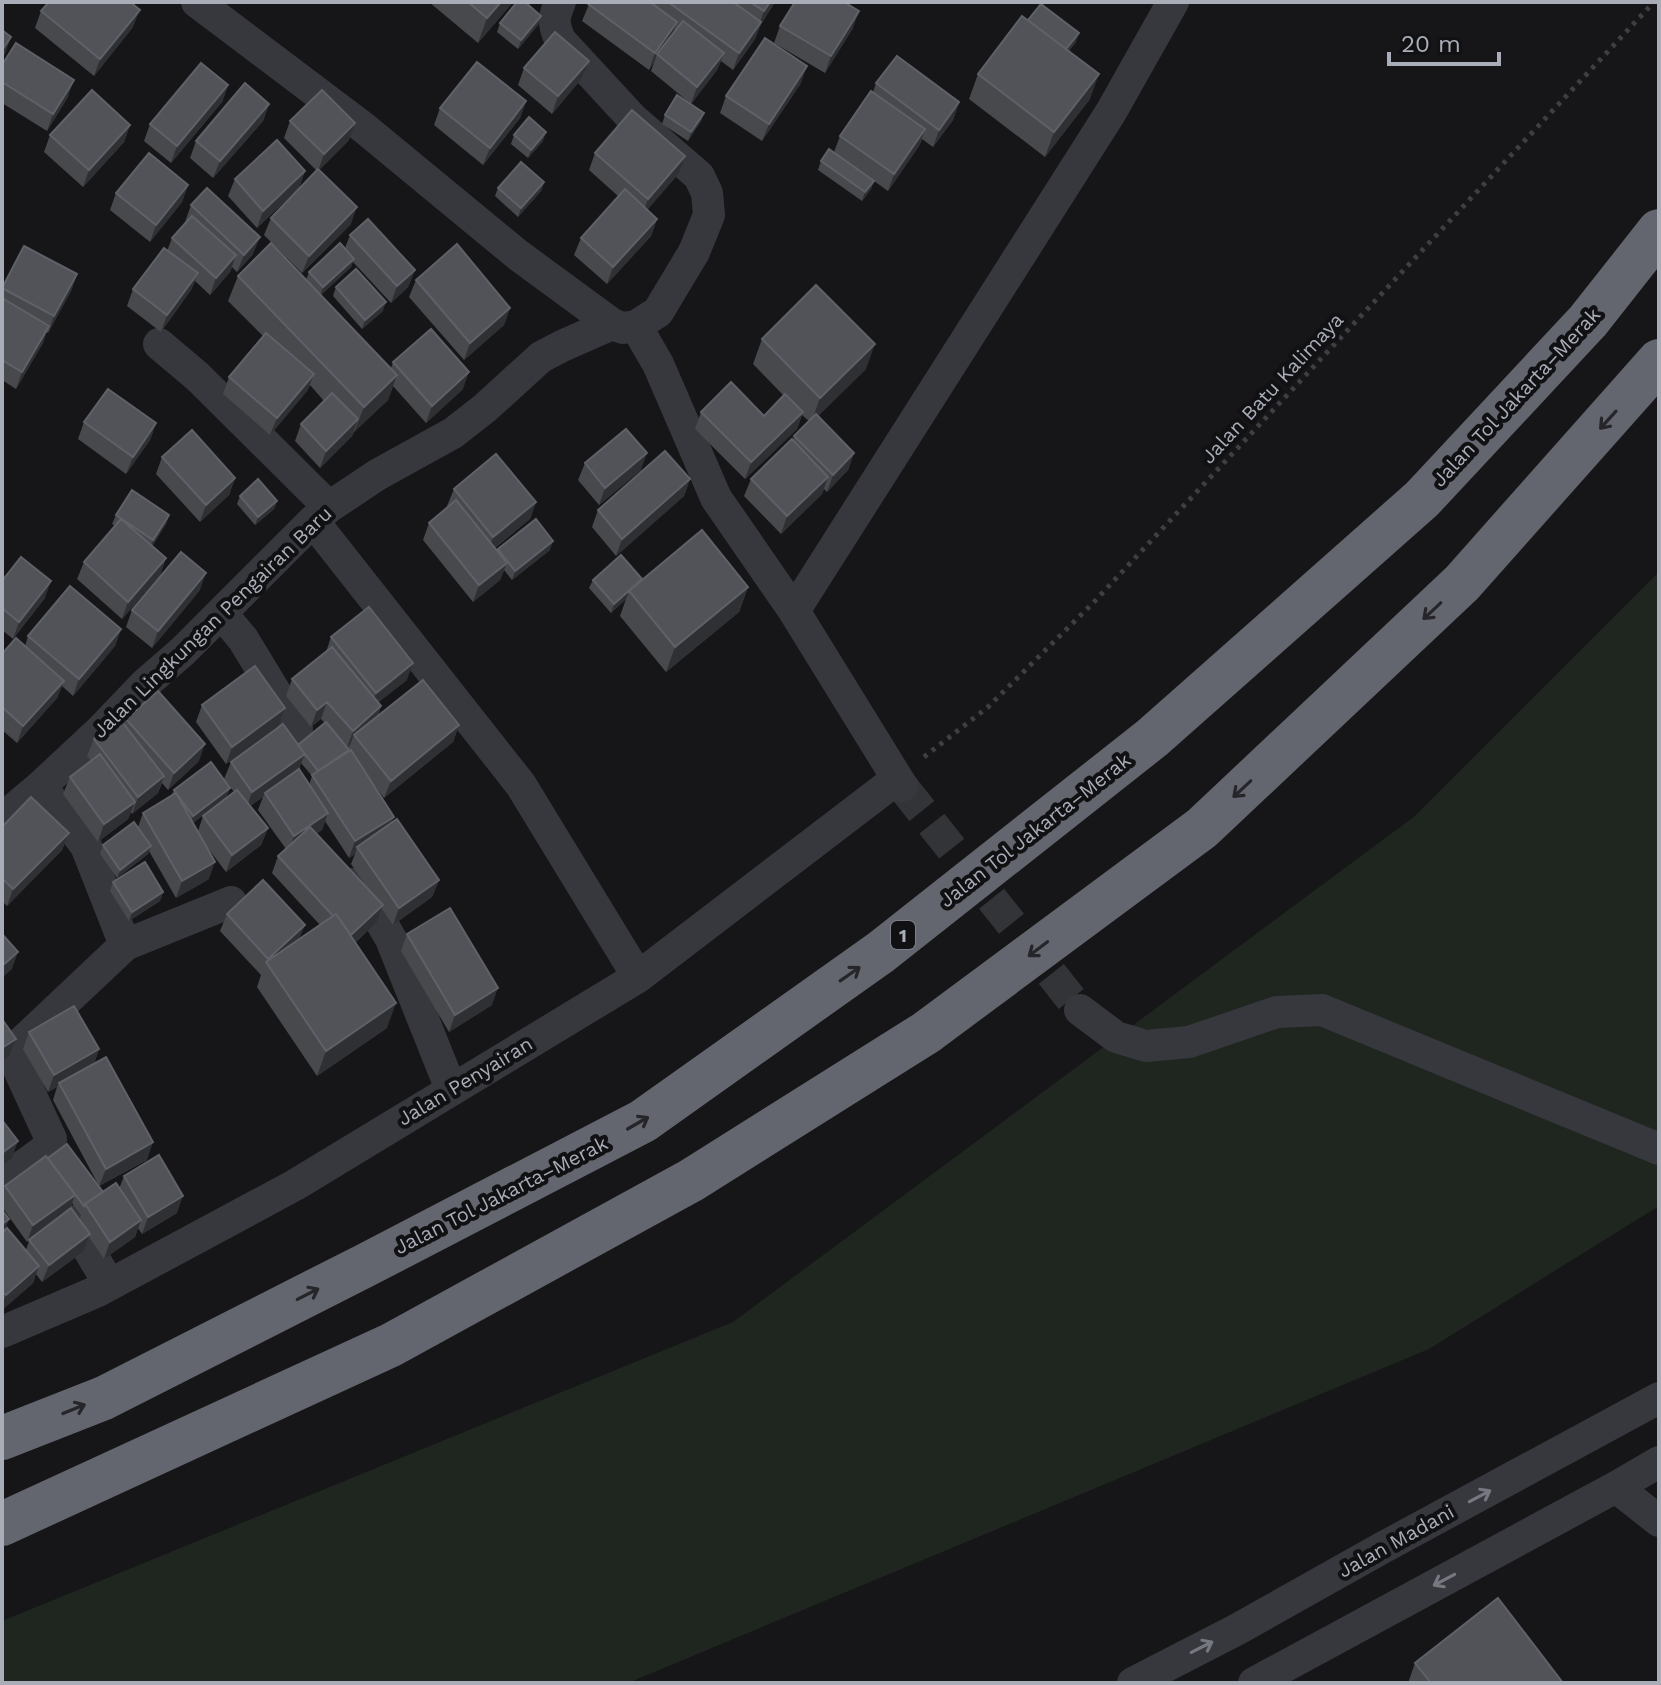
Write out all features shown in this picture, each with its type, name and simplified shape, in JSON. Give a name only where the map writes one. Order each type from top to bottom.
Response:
[{"type":"highway","name":"Jalan Tol Jakarta–Merak","points":[[2,1438],[104,1398],[643,1121],[881,952],[1152,738],[1422,499],[1588,321],[1659,231]]},
{"type":"highway","points":[[2,1524],[391,1345],[690,1181],[927,1032],[1202,828],[1462,583],[1659,361]]},
{"type":"street","points":[[197,2],[364,128],[518,255],[624,325],[658,364],[716,498],[794,611],[899,783]]},
{"type":"street","name":"Jalan Lingkungan Pengairan Baru","points":[[2,819],[100,731],[321,514],[377,475],[453,433],[541,357],[562,346],[658,312],[694,252],[709,215],[707,193],[699,176],[633,119],[560,40],[554,19],[560,2]]},
{"type":"street","points":[[794,611],[1111,112],[1173,2]]},
{"type":"street","points":[[159,344],[198,377],[321,514],[521,785],[638,977]]},
{"type":"street","points":[[222,614],[251,650],[297,728]]},
{"type":"street","name":"Jalan Penyairan","points":[[2,1332],[109,1284],[295,1185],[638,977],[899,783]]},
{"type":"street","points":[[41,786],[86,846],[125,945]]},
{"type":"street","points":[[334,864],[377,915],[391,939],[451,1089]]},
{"type":"street","points":[[2,1181],[50,1146],[51,1139],[15,1061],[14,1054],[19,1045],[125,945],[231,902]]},
{"type":"street","points":[[1080,1010],[1116,1037],[1146,1046],[1189,1042],[1277,1012],[1322,1010],[1659,1149]]},
{"type":"street","points":[[72,1221],[109,1284]]},
{"type":"street","name":"Jalan Madani","points":[[1133,1683],[1236,1630],[1659,1398]]},
{"type":"street","points":[[1254,1683],[1659,1462]]},
{"type":"street","points":[[1616,1487],[1659,1521]]},
{"type":"path","name":"Jalan Batu Kalimaya","points":[[899,783],[988,707],[1093,603],[1654,2]]},
{"type":"shaded area","points":[[1659,572],[1659,1206],[1429,1349],[628,1683],[2,1683],[2,1621],[733,1322],[1415,816]]},
{"type":"building","points":[[49,2],[130,2],[140,10],[100,59],[41,11]]},
{"type":"building","points":[[468,2],[501,2],[487,18]]},
{"type":"building","points":[[517,2],[525,2],[541,16],[521,40],[500,23]]},
{"type":"building","points":[[650,2],[677,22],[655,53],[588,4]]},
{"type":"building","points":[[668,2],[733,2],[761,22],[739,53]]},
{"type":"building","points":[[750,2],[770,2],[764,11]]},
{"type":"building","points":[[795,2],[844,2],[859,11],[831,56],[780,26]]},
{"type":"building","points":[[1041,4],[1079,33],[1066,49],[1028,20]]},
{"type":"building","points":[[1022,16],[1099,74],[1054,132],[978,74]]},
{"type":"building","points":[[683,21],[724,53],[697,87],[657,54]]},
{"type":"building","points":[[2,30],[11,37],[2,50]]},
{"type":"building","points":[[555,32],[589,61],[558,96],[524,68]]},
{"type":"building","points":[[765,38],[807,66],[769,124],[726,96]]},
{"type":"building","points":[[16,43],[74,80],[53,114],[2,82],[2,65]]},
{"type":"building","points":[[897,56],[959,102],[939,130],[876,83]]},
{"type":"building","points":[[477,62],[526,101],[490,148],[440,108]]},
{"type":"building","points":[[201,63],[228,85],[177,146],[150,124]]},
{"type":"building","points":[[245,83],[269,104],[220,161],[196,141]]},
{"type":"building","points":[[92,90],[130,125],[89,170],[50,135]]},
{"type":"building","points":[[322,90],[355,123],[324,154],[290,121]]},
{"type":"building","points":[[871,91],[925,129],[894,174],[840,136]]},
{"type":"building","points":[[677,95],[704,113],[691,132],[665,115]]},
{"type":"building","points":[[632,110],[685,156],[648,199],[595,153]]},
{"type":"building","points":[[529,117],[546,132],[531,150],[514,135]]},
{"type":"building","points":[[277,140],[305,171],[263,211],[235,179]]},
{"type":"building","points":[[829,149],[874,181],[865,192],[821,161]]},
{"type":"building","points":[[149,153],[188,185],[156,225],[116,193]]},
{"type":"building","points":[[521,162],[544,182],[521,208],[498,188]]},
{"type":"building","points":[[318,169],[357,207],[309,256],[271,218]]},
{"type":"building","points":[[207,188],[260,237],[244,255],[191,205]]},
{"type":"building","points":[[625,189],[657,219],[613,267],[581,238]]},
{"type":"building","points":[[192,216],[236,255],[216,278],[172,238]]},
{"type":"building","points":[[368,219],[415,270],[397,286],[350,235]]},
{"type":"building","points":[[271,243],[397,375],[364,407],[238,276]]},
{"type":"building","points":[[340,243],[354,259],[323,287],[309,272]]},
{"type":"building","points":[[457,244],[510,308],[470,343],[416,280]]},
{"type":"building","points":[[24,246],[77,274],[54,316],[2,288]]},
{"type":"building","points":[[164,248],[198,273],[167,315],[133,289]]},
{"type":"building","points":[[356,269],[386,302],[365,320],[336,287]]},
{"type":"building","points":[[816,285],[875,344],[820,398],[762,339]]},
{"type":"building","points":[[2,298],[49,326],[22,372],[2,360]]},
{"type":"building","points":[[431,329],[469,372],[432,406],[393,362]]},
{"type":"building","points":[[266,333],[314,374],[277,418],[229,377]]},
{"type":"building","points":[[731,382],[764,416],[785,394],[803,412],[751,462],[701,412]]},
{"type":"building","points":[[108,389],[156,423],[133,457],[84,422]]},
{"type":"building","points":[[332,393],[358,419],[326,451],[301,424]]},
{"type":"building","points":[[816,414],[854,453],[833,475],[794,436]]},
{"type":"building","points":[[626,429],[647,453],[605,488],[585,463]]},
{"type":"building","points":[[192,430],[235,478],[206,505],[162,457]]},
{"type":"building","points":[[792,439],[828,477],[787,516],[751,479]]},
{"type":"building","points":[[665,451],[690,479],[622,539],[598,510]]},
{"type":"building","points":[[496,454],[536,502],[493,537],[454,489]]},
{"type":"building","points":[[258,479],[277,501],[258,517],[240,496]]},
{"type":"building","points":[[132,490],[169,515],[153,540],[116,515]]},
{"type":"building","points":[[456,500],[507,563],[479,585],[429,523]]},
{"type":"building","points":[[121,519],[166,558],[128,602],[84,562]]},
{"type":"building","points":[[536,519],[553,541],[515,571],[498,549]]},
{"type":"building","points":[[702,530],[748,587],[675,647],[629,591]]},
{"type":"building","points":[[181,552],[206,573],[158,631],[132,610]]},
{"type":"building","points":[[621,555],[642,579],[614,604],[593,580]]},
{"type":"building","points":[[21,557],[51,581],[19,622],[2,608],[2,581]]},
{"type":"building","points":[[70,586],[121,629],[79,679],[28,636]]},
{"type":"building","points":[[369,607],[413,663],[376,693],[331,637]]},
{"type":"building","points":[[16,638],[64,681],[23,726],[2,707],[2,654]]},
{"type":"building","points":[[332,647],[381,706],[353,731],[327,702],[317,710],[292,679]]},
{"type":"building","points":[[255,666],[285,708],[232,747],[202,705]]},
{"type":"building","points":[[423,680],[459,725],[391,781],[354,735]]},
{"type":"building","points":[[158,691],[205,744],[174,773],[126,719]]},
{"type":"building","points":[[120,719],[164,776],[138,797],[94,739]]},
{"type":"building","points":[[326,722],[349,750],[318,771],[298,745]]},
{"type":"building","points":[[283,724],[305,754],[252,792],[231,762]]},
{"type":"building","points":[[351,750],[394,817],[355,841],[312,775]]},
{"type":"building","points":[[100,754],[135,802],[104,824],[70,777]]},
{"type":"building","points":[[211,762],[230,788],[193,816],[174,790]]},
{"type":"building","points":[[299,769],[328,813],[294,836],[265,793]]},
{"type":"building","points":[[237,790],[268,828],[232,855],[203,816]]},
{"type":"building","points":[[176,793],[215,862],[182,881],[143,813]]},
{"type":"building","points":[[31,797],[69,833],[13,889],[2,878],[2,827]]},
{"type":"building","points":[[397,819],[439,880],[399,908],[357,847]]},
{"type":"building","points":[[134,822],[151,846],[120,870],[103,845]]},
{"type":"building","points":[[310,827],[383,905],[351,935],[336,914],[333,916],[278,856]]},
{"type":"building","points":[[145,862],[163,892],[132,912],[113,882]]},
{"type":"building","points":[[263,880],[305,925],[268,959],[227,914]]},
{"type":"building","points":[[450,908],[498,988],[455,1015],[407,934]]},
{"type":"building","points":[[336,914],[396,1003],[326,1051],[266,962]]},
{"type":"building","points":[[2,934],[18,952],[2,966]]},
{"type":"building","points":[[74,1006],[99,1049],[54,1075],[29,1032]]},
{"type":"building","points":[[2,1019],[16,1039],[2,1048]]},
{"type":"building","points":[[106,1057],[153,1142],[106,1169],[59,1083]]},
{"type":"building","points":[[2,1120],[18,1141],[2,1153]]},
{"type":"building","points":[[67,1144],[103,1192],[84,1206],[48,1158]]},
{"type":"building","points":[[159,1155],[183,1196],[148,1217],[124,1176]]},
{"type":"building","points":[[46,1156],[75,1195],[33,1225],[5,1186]]},
{"type":"building","points":[[116,1183],[141,1220],[110,1242],[85,1204]]},
{"type":"building","points":[[71,1208],[90,1234],[49,1265],[29,1240]]},
{"type":"building","points":[[2,1210],[9,1219],[2,1224]]},
{"type":"building","points":[[7,1228],[39,1266],[6,1295],[2,1291],[2,1233]]},
{"type":"building","points":[[1498,1598],[1563,1683],[1431,1683],[1415,1663]]},
{"type":"tunnel","points":[[902,786],[1080,1010]]}]
